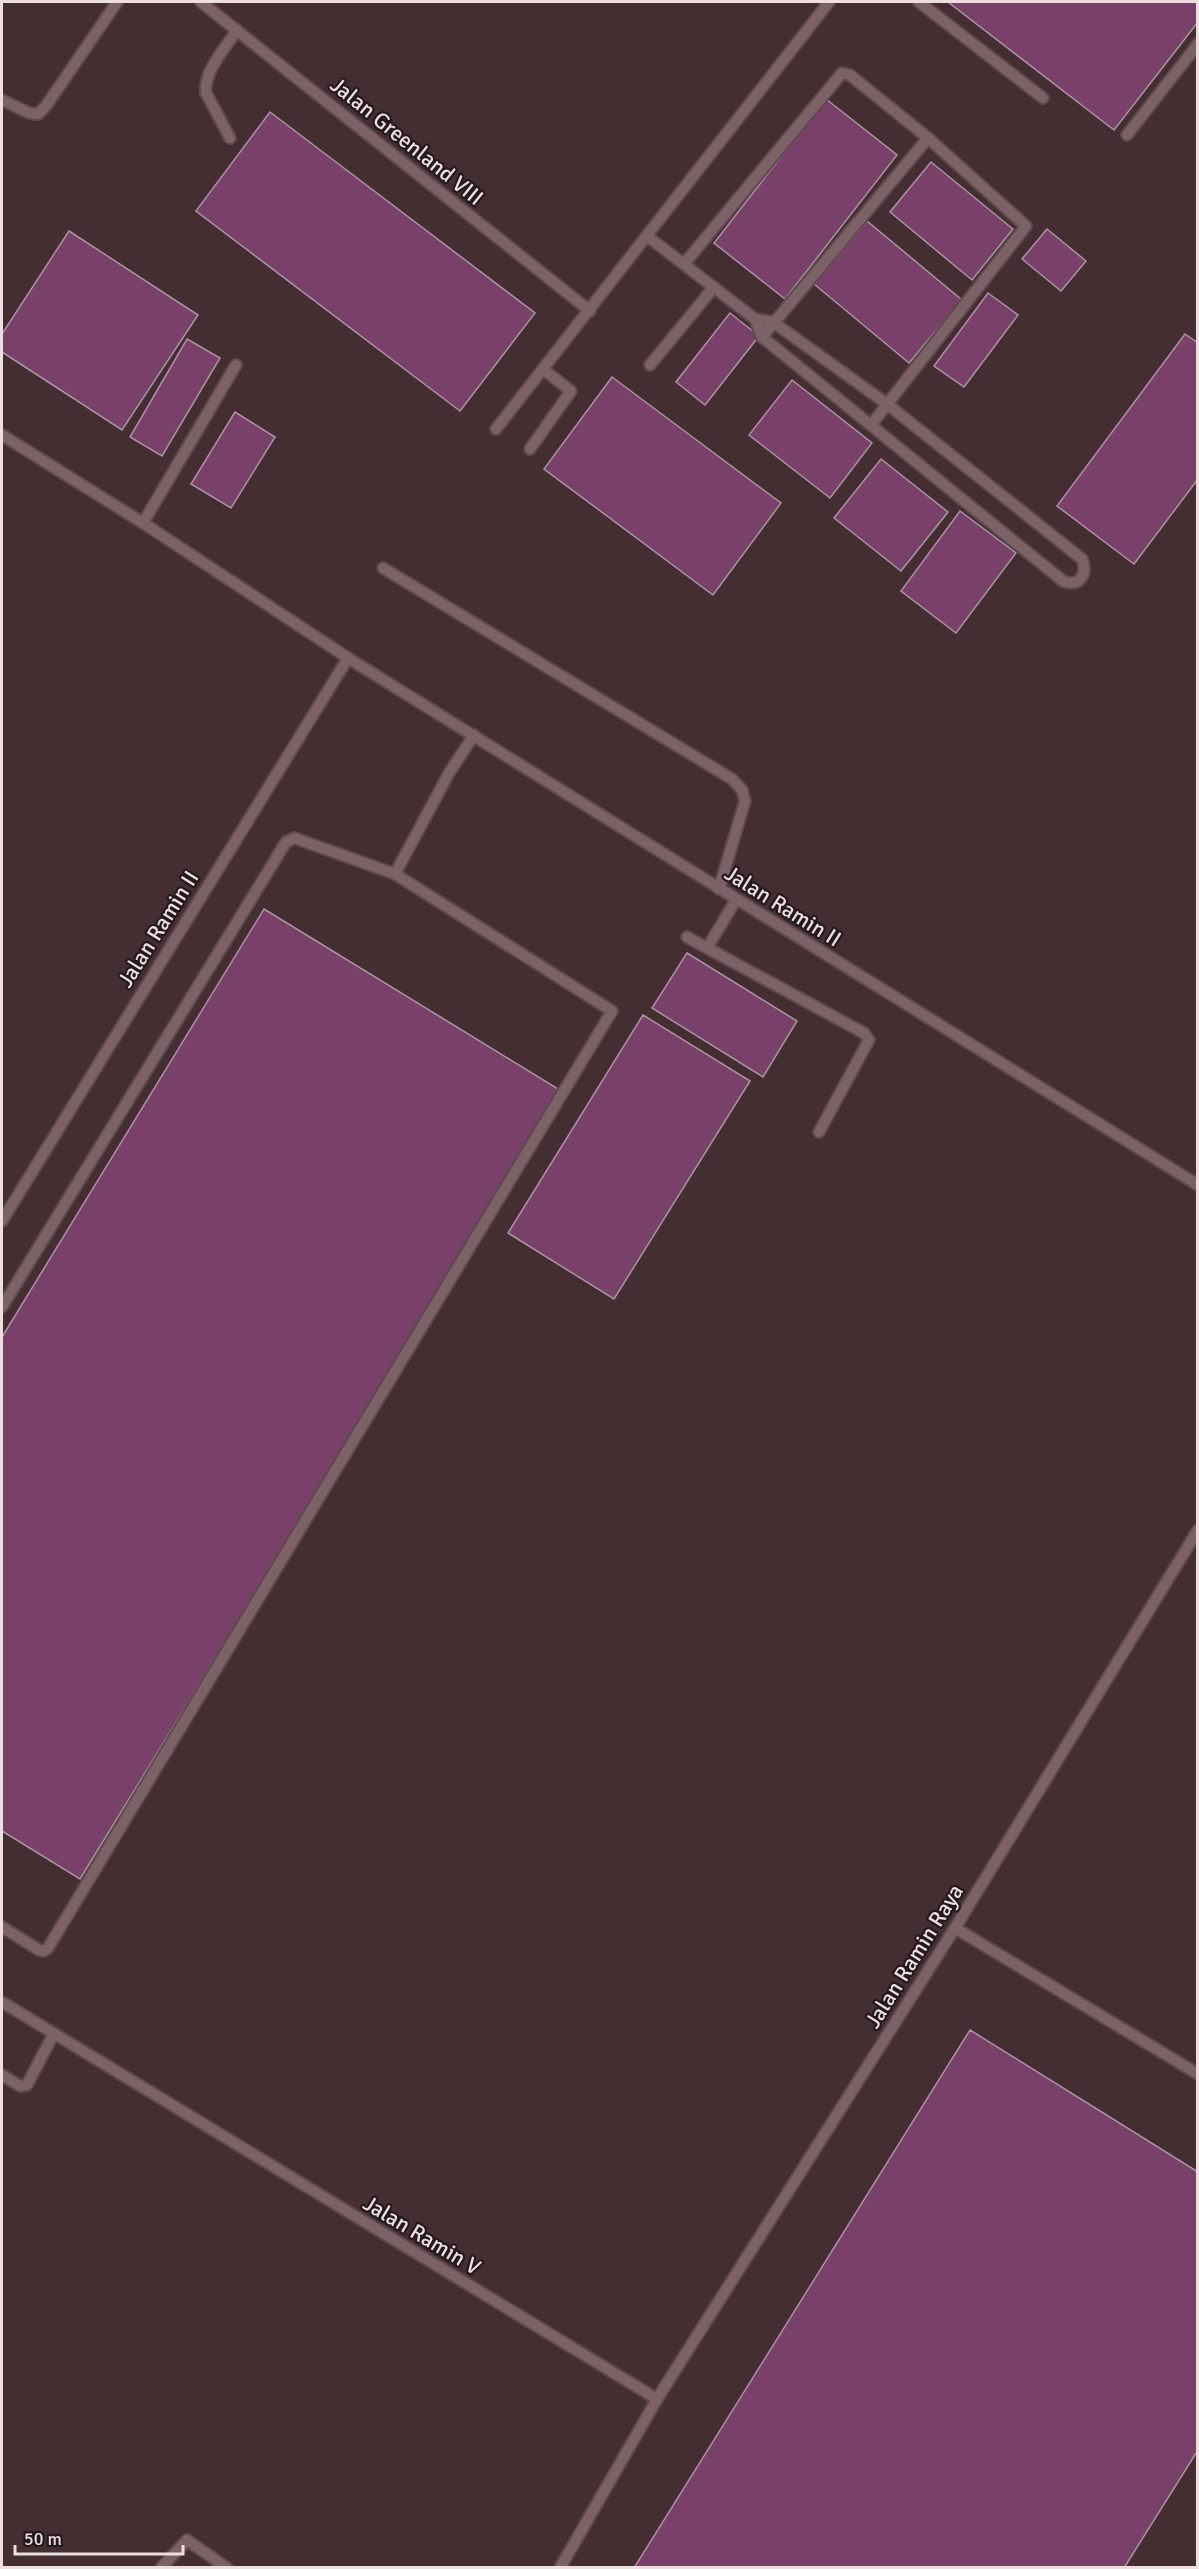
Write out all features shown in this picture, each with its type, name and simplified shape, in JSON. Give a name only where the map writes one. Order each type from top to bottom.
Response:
[{"type":"lane","points":[[2,100],[29,113],[38,114],[46,106],[117,2]]},
{"type":"lane","name":"Jalan Greenland VIII","points":[[201,2],[590,311]]},
{"type":"lane","points":[[496,429],[829,2]]},
{"type":"lane","points":[[919,2],[1043,98]]},
{"type":"lane","points":[[230,138],[206,93],[206,85],[217,61],[237,30]]},
{"type":"lane","points":[[1127,135],[1197,45]]},
{"type":"lane","points":[[684,264],[842,73],[850,75],[928,138],[1026,226],[872,424]]},
{"type":"lane","points":[[762,337],[928,138]]},
{"type":"lane","points":[[647,236],[755,319],[773,322],[887,404],[1082,559],[1086,568],[1084,576],[1077,583],[1070,584],[1063,581],[762,337],[755,319]]},
{"type":"lane","points":[[650,365],[714,287]]},
{"type":"lane","points":[[143,523],[236,364]]},
{"type":"lane","points":[[530,449],[572,391],[544,370]]},
{"type":"lane","name":"Jalan Ramin II","points":[[2,435],[143,523],[348,658],[1197,1185]]},
{"type":"lane","points":[[383,568],[738,785],[745,801],[719,889]]},
{"type":"lane","name":"Jalan Ramin II","points":[[2,1221],[348,658]]},
{"type":"lane","points":[[395,874],[449,773],[474,735]]},
{"type":"lane","points":[[2,1307],[286,842],[295,838],[395,874],[612,1011],[48,1948],[44,1951],[39,1950],[2,1927]]},
{"type":"lane","points":[[707,948],[736,900]]},
{"type":"lane","points":[[687,937],[868,1037],[868,1045],[819,1132]]},
{"type":"lane","name":"Jalan Ramin Raya","points":[[657,2399],[955,1928],[1197,1530]]},
{"type":"lane","points":[[955,1928],[1197,2074]]},
{"type":"lane","name":"Jalan Ramin V","points":[[2,2002],[657,2399]]},
{"type":"lane","points":[[2,2075],[20,2086],[27,2085],[53,2035]]},
{"type":"lane","points":[[560,2568],[657,2399]]},
{"type":"lane","points":[[161,2568],[187,2540],[227,2568]]},
{"type":"building","points":[[948,2],[1198,2],[1198,22],[1114,130]]},
{"type":"building","points":[[826,99],[897,155],[785,299],[714,243]]},
{"type":"building","points":[[270,112],[535,313],[460,411],[196,211]]},
{"type":"building","points":[[931,162],[1013,229],[972,280],[890,212]]},
{"type":"building","points":[[867,221],[962,300],[909,363],[814,284]]},
{"type":"building","points":[[1047,229],[1086,261],[1061,291],[1022,259]]},
{"type":"building","points":[[69,231],[198,315],[122,430],[2,352],[2,334]]},
{"type":"building","points":[[988,293],[1018,315],[964,387],[934,366]]},
{"type":"building","points":[[730,313],[759,336],[705,405],[676,382]]},
{"type":"building","points":[[1185,334],[1198,343],[1198,479],[1134,564],[1057,506]]},
{"type":"building","points":[[187,339],[220,358],[162,456],[130,437]]},
{"type":"building","points":[[612,377],[781,503],[713,595],[544,469]]},
{"type":"building","points":[[792,380],[872,443],[830,498],[749,435]]},
{"type":"building","points":[[235,412],[275,437],[231,508],[191,484]]},
{"type":"building","points":[[881,459],[948,512],[901,571],[834,518]]},
{"type":"building","points":[[960,511],[1016,553],[956,633],[901,591]]},
{"type":"building","points":[[264,909],[563,1092],[80,1879],[2,1831],[2,1337]]},
{"type":"building","points":[[687,953],[797,1021],[763,1077],[652,1008]]},
{"type":"building","points":[[643,1015],[750,1081],[614,1299],[508,1233]]},
{"type":"building","points":[[970,2030],[1198,2172],[1198,2450],[1124,2568],[634,2568]]}]
